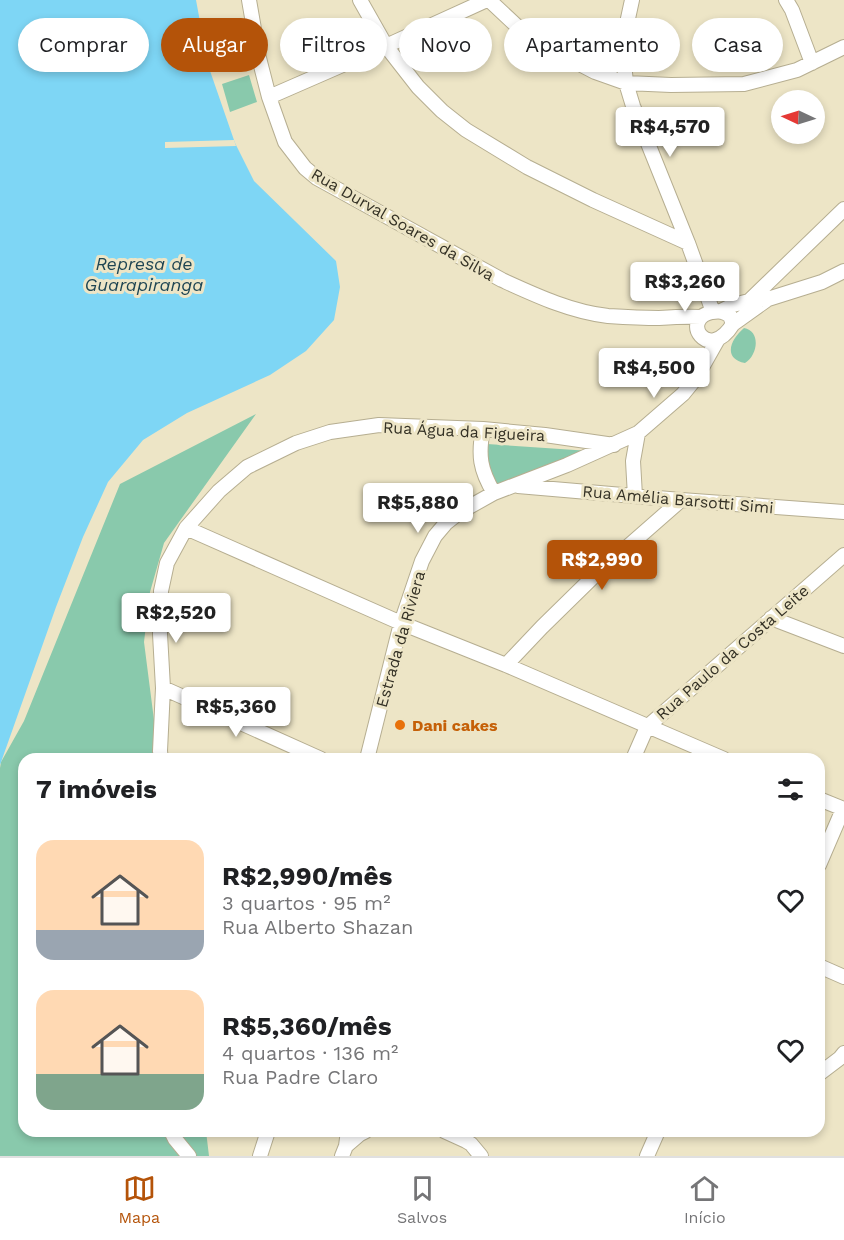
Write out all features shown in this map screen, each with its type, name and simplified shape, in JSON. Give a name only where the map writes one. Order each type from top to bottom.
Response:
[{"type":"street","name":"Rua Durval Soares da Silva","points":[[249,0],[259,58],[269,97],[285,142],[296,158],[317,178],[419,236],[529,292],[606,316],[675,317],[707,321]]},
{"type":"street","points":[[360,0],[370,18]]},
{"type":"street","points":[[387,46],[488,0],[519,28],[543,45],[595,72],[626,82],[671,85],[744,84],[784,75],[844,47]]},
{"type":"street","points":[[632,0],[624,37],[626,82],[637,117],[688,243],[711,341],[718,339]]},
{"type":"street","points":[[791,3],[812,63]]},
{"type":"street","points":[[387,47],[418,87],[442,111],[478,138],[583,196],[688,243]]},
{"type":"street","points":[[269,97],[326,72]]},
{"type":"street","points":[[748,301],[844,209]]},
{"type":"street","points":[[707,321],[733,305],[768,299],[822,282],[844,271]]},
{"type":"street","points":[[707,321],[730,316],[733,324],[768,299]]},
{"type":"street","points":[[705,363],[707,321]]},
{"type":"street","name":"Estrada da Riviera","points":[[368,753],[401,623],[422,561],[435,536],[446,523],[494,493],[567,465],[638,433],[683,394],[696,378],[718,339],[733,324]]},
{"type":"street","name":"Rua Água da Figueira","points":[[160,753],[163,688],[160,634],[161,591],[167,563],[186,528],[219,491],[248,466],[296,443],[330,432],[379,424],[483,429],[614,445]]},
{"type":"street","points":[[483,429],[480,464],[494,493]]},
{"type":"street","points":[[635,496],[633,461],[638,433]]},
{"type":"street","name":"Rua Amélia Barsotti Simi","points":[[513,486],[844,512]]},
{"type":"street","points":[[506,665],[592,578],[681,500]]},
{"type":"street","points":[[186,528],[401,623],[506,665],[710,753]]},
{"type":"street","name":"Rua Paulo da Costa Leite","points":[[636,753],[647,727],[844,555]]},
{"type":"street","points":[[771,618],[844,646]]},
{"type":"street","points":[[163,688],[308,753]]},
{"type":"street","points":[[825,801],[844,809],[825,852]]},
{"type":"street","points":[[825,969],[844,977]]},
{"type":"street","points":[[825,1070],[840,1059],[844,1053]]},
{"type":"street","points":[[174,1137],[189,1156]]},
{"type":"street","points":[[260,1156],[266,1137]]},
{"type":"street","points":[[344,1151],[357,1137]]},
{"type":"street","points":[[647,1156],[655,1137]]},
{"type":"street","points":[[472,1138],[480,1156]]},
{"type":"green space","points":[[249,75],[257,102],[230,112],[222,84]]},
{"type":"green space","points":[[744,328],[753,334],[756,344],[753,355],[745,363],[738,361],[731,353],[735,337]]},
{"type":"green space","points":[[256,414],[164,543],[150,592],[144,642],[158,753],[18,753],[18,1137],[207,1137],[209,1156],[0,1156],[1,762],[24,721],[120,484]]},
{"type":"green space","points":[[487,444],[590,451],[494,489],[487,477]]},
{"type":"water","name":"Represa de Guarapiranga","points":[[0,0],[196,0],[199,18],[161,18],[161,72],[210,72],[235,143],[254,181],[336,261],[340,287],[334,320],[306,351],[270,375],[187,413],[143,440],[108,482],[83,537],[56,607],[0,765]]},
{"type":"pier","points":[[234,140],[236,146],[165,148],[165,142]]},
{"type":"place","name":"Dani cakes","points":[[400,725]]}]
